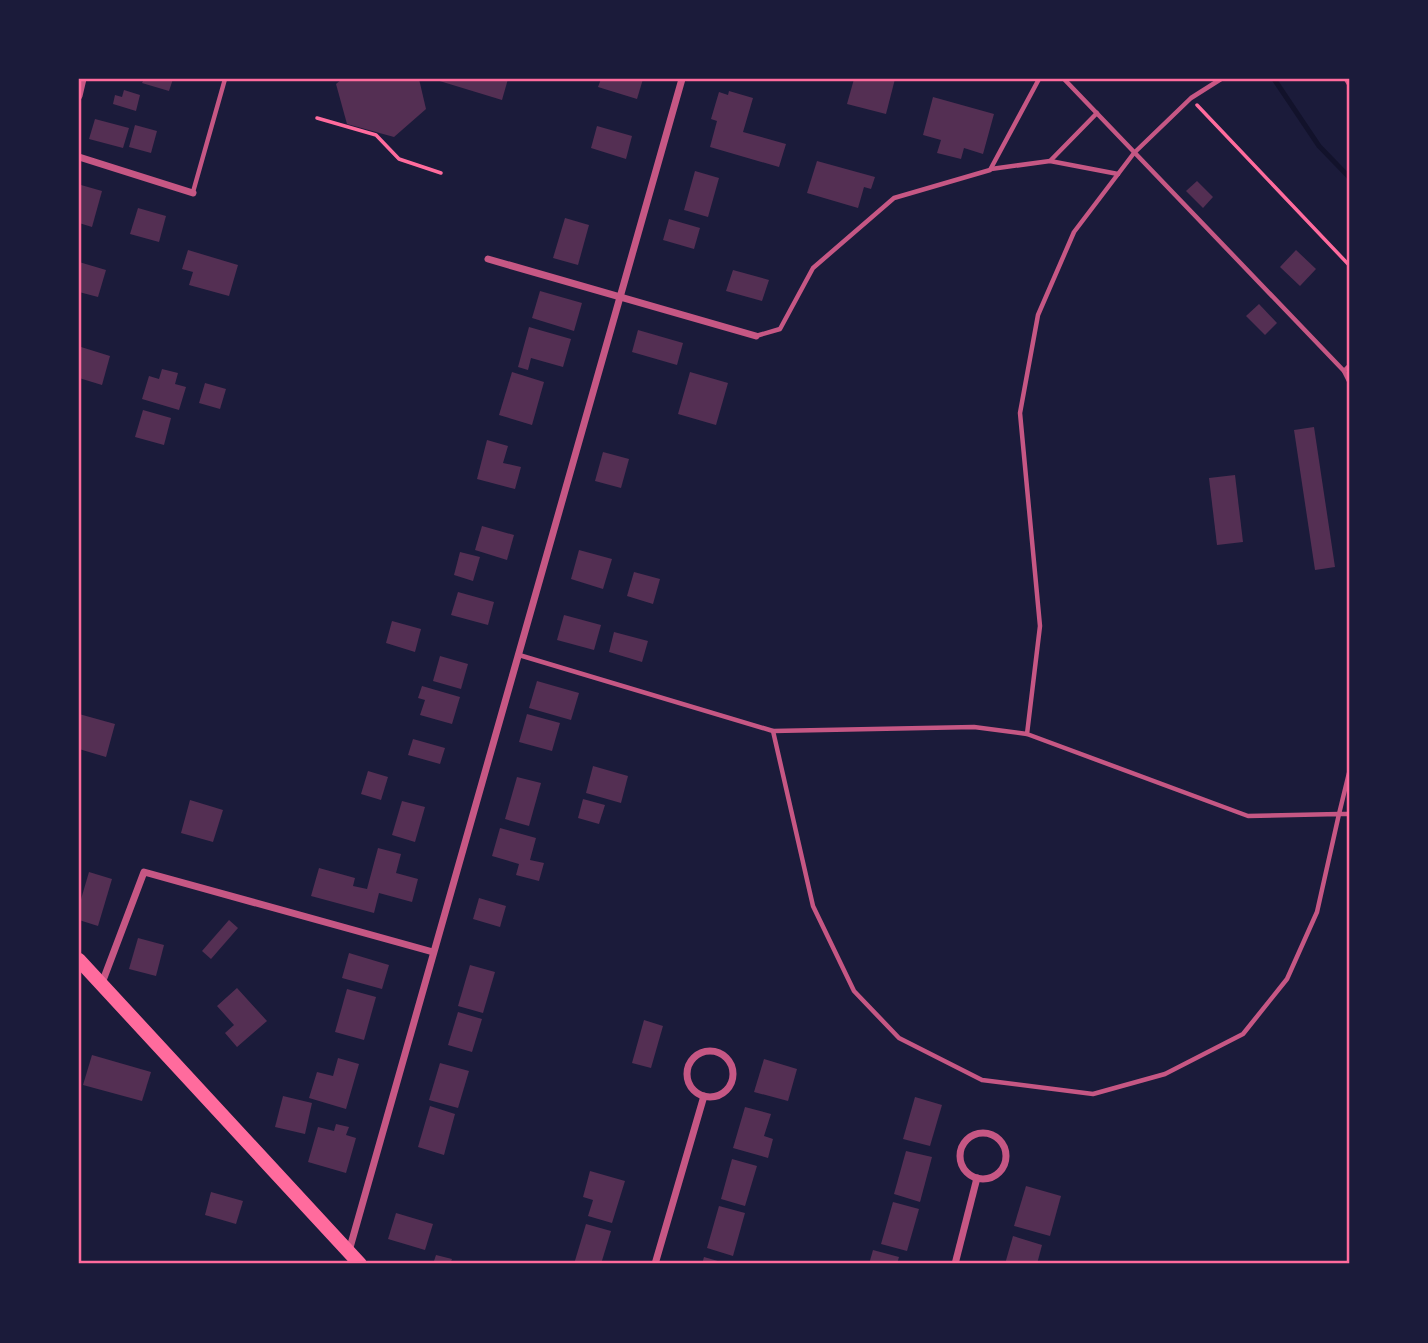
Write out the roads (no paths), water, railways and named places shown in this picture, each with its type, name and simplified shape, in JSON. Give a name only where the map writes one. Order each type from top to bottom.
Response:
[{"type":"main road","points":[[80,966],[102,983],[360,1264]]},
{"type":"street","points":[[79,96],[83,79]]},
{"type":"street","points":[[348,1252],[682,79]]},
{"type":"street","points":[[79,157],[193,194]]},
{"type":"street","points":[[488,258],[756,335]]},
{"type":"street","points":[[102,983],[144,872],[433,952]]},
{"type":"street","points":[[704,1051],[717,1051],[727,1057],[733,1068],[733,1080],[727,1091],[716,1097],[704,1096],[693,1090],[687,1079],[687,1067],[694,1057],[704,1051]]},
{"type":"street","points":[[655,1264],[704,1096]]},
{"type":"street","points":[[978,1133],[990,1133],[1000,1140],[1006,1150],[1006,1163],[1000,1173],[989,1179],[977,1178],[966,1172],[961,1161],[961,1149],[967,1139],[978,1133]]},
{"type":"street","points":[[955,1264],[977,1178]]},
{"type":"lane","points":[[193,194],[225,79]]},
{"type":"lane","points":[[990,170],[1039,79]]},
{"type":"lane","points":[[1063,79],[1344,371],[1349,381]]},
{"type":"lane","points":[[1027,734],[1040,626],[1020,413],[1038,315],[1074,232],[1118,174],[1135,153],[1191,98],[1221,79]]},
{"type":"lane","points":[[1346,79],[1349,84]]},
{"type":"lane","points":[[1050,161],[1097,113]]},
{"type":"lane","points":[[756,335],[780,329],[813,268],[894,198],[990,170],[1050,161],[1118,174]]},
{"type":"lane","points":[[1344,371],[1349,366]]},
{"type":"lane","points":[[519,655],[657,694],[773,731],[974,727],[1027,734],[1248,816],[1349,814]]},
{"type":"lane","points":[[773,731],[813,906],[854,991],[899,1038],[982,1080],[1093,1094],[1165,1074],[1243,1034],[1287,979],[1312,923],[1349,773]]},
{"type":"waterway","points":[[1274,79],[1319,146],[1349,177]]}]
